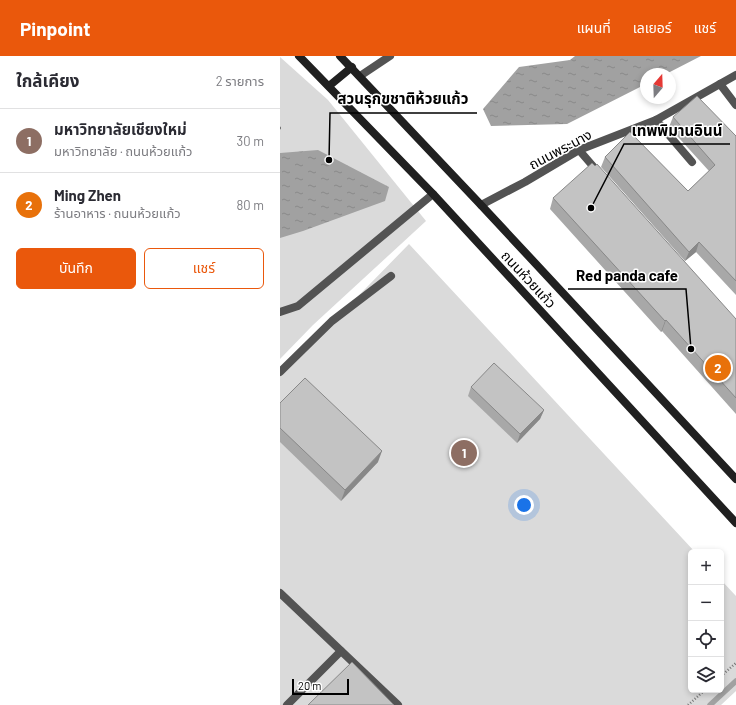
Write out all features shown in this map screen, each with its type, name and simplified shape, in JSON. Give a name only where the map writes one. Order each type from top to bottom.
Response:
[{"type":"main road","name":"ถนนห้วยแก้ว","points":[[299,56],[434,194],[736,523]]},
{"type":"main road","name":"ถนนห้วยแก้ว","points":[[340,56],[481,204],[736,479]]},
{"type":"main road","points":[[329,86],[352,68]]},
{"type":"street","points":[[360,76],[390,56]]},
{"type":"street","name":"ถนนพระนาง","points":[[481,204],[525,182],[579,150],[656,120],[736,75]]},
{"type":"street","points":[[720,84],[736,105]]},
{"type":"street","points":[[656,120],[692,162]]},
{"type":"street","points":[[579,150],[605,180]]},
{"type":"street","points":[[280,312],[298,306],[434,194]]},
{"type":"street","points":[[280,372],[332,321],[391,276]]},
{"type":"street","points":[[280,593],[398,705]]},
{"type":"street","points":[[287,705],[341,651]]},
{"type":"path","points":[[724,673],[736,663]]},
{"type":"path","points":[[688,705],[702,693]]},
{"type":"shaded area","points":[[280,57],[328,100],[426,221],[313,325],[280,359]]},
{"type":"shaded area","points":[[409,244],[692,549],[688,549],[688,693],[724,693],[724,583],[736,596],[736,691],[721,705],[280,705],[280,376]]},
{"type":"water","points":[[575,56],[701,56],[676,69],[640,68],[640,87],[567,124],[491,126],[483,109],[519,67],[570,60]]},
{"type":"water","points":[[318,150],[389,187],[385,201],[280,238],[280,153]]},
{"type":"building","points":[[697,96],[736,136],[736,281],[699,242],[689,252],[605,157],[630,132],[688,191],[715,165],[673,117]]},
{"type":"building","points":[[592,163],[595,166],[597,164],[736,319],[736,398],[553,198]]},
{"type":"building","points":[[494,363],[544,410],[520,434],[471,387]]},
{"type":"building","points":[[305,378],[382,451],[345,490],[280,428],[280,403]]},
{"type":"building","points":[[352,662],[394,705],[308,705]]},
{"type":"waterway","points":[[710,705],[736,681]]},
{"type":"place","name":"สวนรุกขชาติห้วยแก้ว","points":[[329,160]]},
{"type":"place","name":"เทพพิมานอินน์","points":[[591,208]]},
{"type":"place","name":"Red panda cafe","points":[[691,349]]},
{"type":"place","name":"Ming Zhen","points":[[718,368]]},
{"type":"place","name":"มหาวิทยาลัยเชียงใหม่","points":[[464,453]]}]
